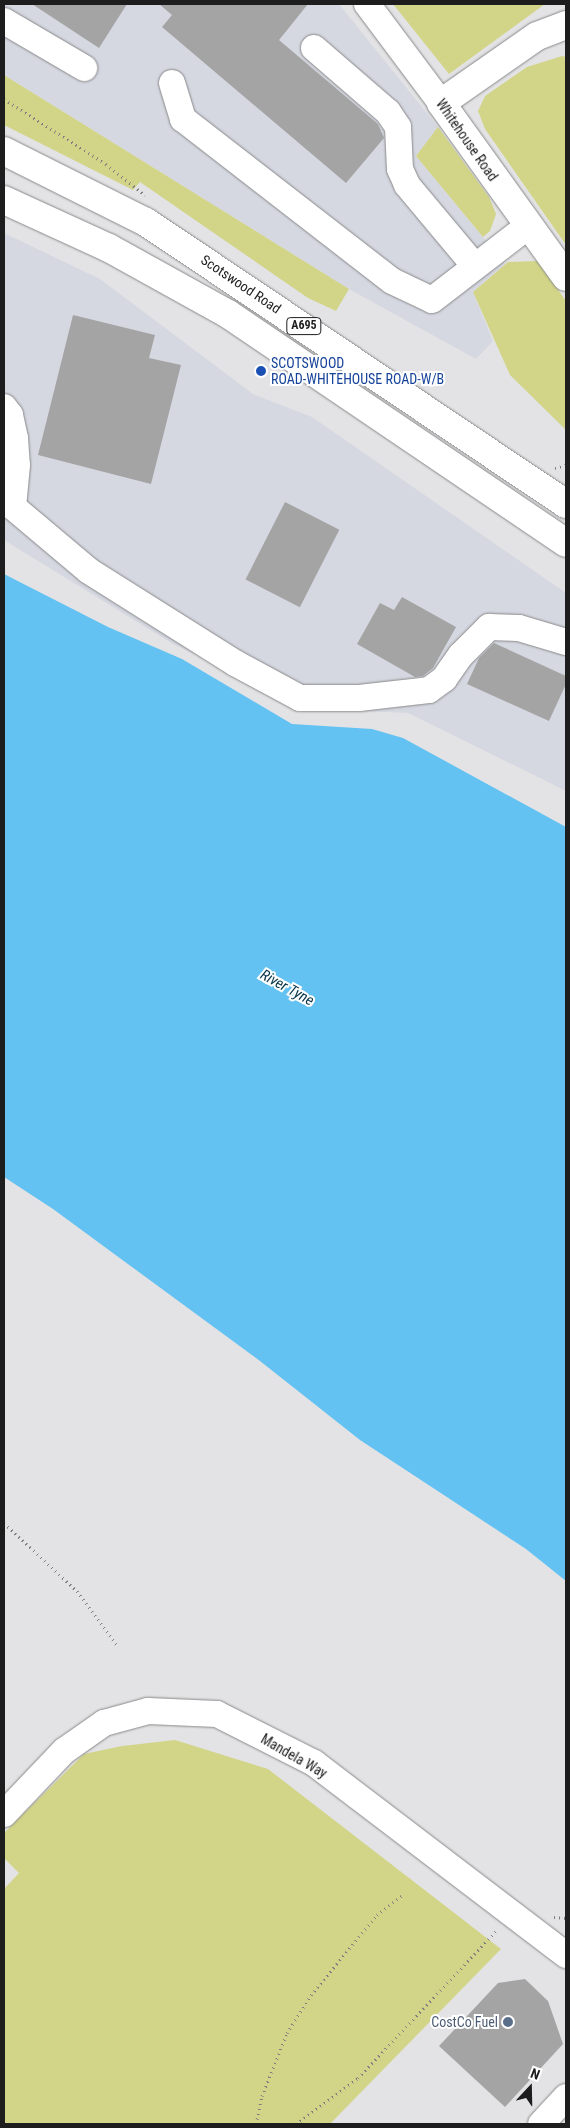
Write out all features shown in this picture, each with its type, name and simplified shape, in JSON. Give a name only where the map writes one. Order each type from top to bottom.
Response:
[{"type":"main road","points":[[441,104],[538,36],[566,25]]},
{"type":"main road","name":"Whitehouse Road","points":[[441,104],[566,277]]},
{"type":"main road","name":"Scotswood Road","points":[[4,150],[146,222],[564,498]]},
{"type":"main road","name":"A695","points":[[4,200],[109,248],[228,314],[566,543]]},
{"type":"main road","points":[[541,525],[564,498]]},
{"type":"street","name":"Whitehouse Road","points":[[367,4],[441,104]]},
{"type":"street","points":[[4,21],[84,68]]},
{"type":"street","points":[[314,48],[388,112],[398,126],[400,169],[407,185],[474,265]]},
{"type":"street","points":[[172,83],[183,119],[392,281],[432,300],[474,265],[528,226]]},
{"type":"street","points":[[4,407],[10,415],[15,438],[17,465],[8,505],[90,571],[235,663],[300,698],[359,698],[429,690],[444,679],[462,655],[489,627],[519,628],[566,642]]},
{"type":"street","name":"Mandela Way","points":[[4,1814],[64,1751],[104,1724],[148,1711],[217,1714],[314,1764],[566,1955]]},
{"type":"street","points":[[541,2124],[566,2097]]},
{"type":"path","points":[[4,99],[106,164],[152,200]]},
{"type":"path","points":[[4,1522],[77,1591],[118,1647]]},
{"type":"path","points":[[256,2124],[262,2096],[287,2033],[310,1994],[377,1915],[404,1894]]},
{"type":"path","points":[[296,2124],[358,2078],[512,1914]]},
{"type":"path","points":[[549,1916],[566,1918]]},
{"type":"shaded area","points":[[4,4],[339,4],[438,127],[416,156],[505,264],[473,292],[493,341],[476,359],[349,289],[4,75]]},
{"type":"shaded area","points":[[4,233],[100,279],[253,394],[312,417],[566,593],[566,791],[408,713],[314,709],[173,644],[4,540]]},
{"type":"green space","points":[[393,4],[545,4],[449,74]]},
{"type":"green space","points":[[562,56],[566,57],[566,245],[485,129],[478,111],[485,96],[527,67]]},
{"type":"green space","points":[[4,75],[349,289],[336,311],[308,298],[140,182],[133,190],[4,125]]},
{"type":"green space","points":[[438,127],[489,197],[496,214],[490,231],[483,237],[416,156]]},
{"type":"green space","points":[[538,261],[566,301],[566,430],[510,375],[473,292],[508,262]]},
{"type":"green space","points":[[175,1740],[268,1769],[501,1949],[330,2124],[4,2124],[4,1889],[19,1873],[4,1858],[4,1833],[84,1754],[122,1746]]},
{"type":"water","name":"River Tyne","points":[[4,574],[108,627],[182,659],[292,724],[372,729],[403,738],[566,827],[566,1581],[526,1549],[360,1440],[260,1361],[53,1209],[4,1177]]},
{"type":"building","points":[[32,4],[127,4],[99,48]]},
{"type":"building","points":[[159,4],[308,4],[279,40],[378,124],[384,138],[346,183],[162,27],[172,15]]},
{"type":"building","points":[[73,315],[155,335],[149,358],[181,365],[151,484],[38,455]]},
{"type":"building","points":[[285,502],[339,530],[300,607],[246,580]]},
{"type":"building","points":[[402,597],[456,627],[433,668],[423,676],[415,677],[357,644],[380,603],[394,610]]},
{"type":"building","points":[[494,643],[566,676],[566,684],[549,721],[467,684],[479,658]]},
{"type":"building","name":"CostCo Fuel","points":[[525,1979],[548,2001],[563,2044],[505,2107],[439,2046],[498,1983]]},
{"type":"place","name":"SCOTSWOOD ROAD-WHITEHOUSE ROAD-W/B","points":[[261,371]]},
{"type":"place","name":"CostCo Fuel","points":[[508,2022]]}]
